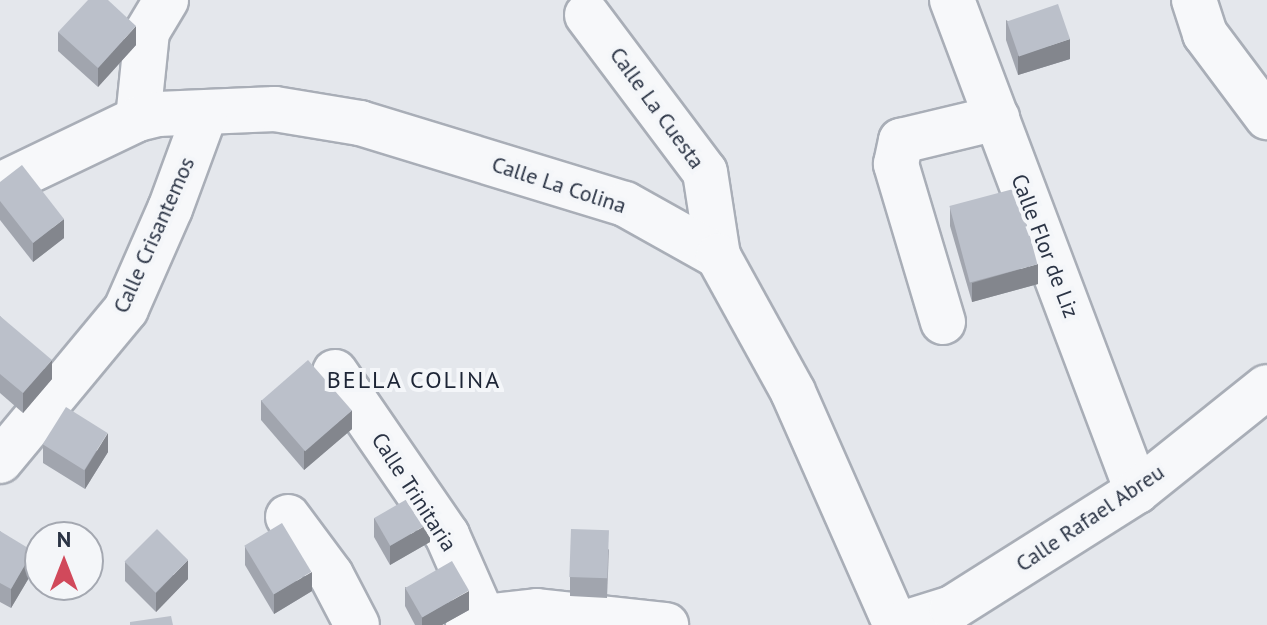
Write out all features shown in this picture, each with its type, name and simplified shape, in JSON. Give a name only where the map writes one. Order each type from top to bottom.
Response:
[{"type":"street","points":[[138,119],[147,32],[166,0]]},
{"type":"street","name":"Calle Flor de Liz","points":[[952,0],[1137,491]]},
{"type":"street","points":[[1194,0],[1205,34],[1267,117]]},
{"type":"street","name":"Calle La Cuesta","points":[[587,15],[705,172],[718,256]]},
{"type":"street","name":"Calle La Colina","points":[[0,185],[138,119],[158,114],[275,109],[360,123],[625,204],[718,256]]},
{"type":"street","name":"Calle Crisantemos","points":[[0,461],[126,309],[170,209],[205,114]]},
{"type":"street","points":[[943,322],[896,164],[901,141],[997,118]]},
{"type":"street","points":[[718,256],[793,392],[897,625]]},
{"type":"street","name":"Calle Trinitaria","points":[[335,372],[447,535],[475,621]]},
{"type":"street","name":"Calle Rafael Abreu","points":[[897,625],[957,617],[1137,491],[1267,387]]},
{"type":"street","points":[[288,517],[331,575],[357,625]]},
{"type":"street","points":[[475,621],[537,611],[666,625]]},
{"type":"building","points":[[88,0],[108,0],[136,26],[98,68],[58,32]]},
{"type":"building","points":[[1058,4],[1070,39],[1019,57],[1007,22]]},
{"type":"building","points":[[22,165],[64,219],[33,243],[0,201],[0,182]]},
{"type":"building","points":[[1017,188],[1037,264],[970,282],[949,206]]},
{"type":"building","points":[[0,316],[52,360],[23,393],[0,374]]},
{"type":"building","points":[[308,360],[352,411],[305,451],[261,401]]},
{"type":"building","points":[[66,407],[108,433],[84,470],[43,444]]},
{"type":"building","points":[[414,495],[430,523],[390,546],[374,518]]},
{"type":"building","points":[[282,523],[311,572],[274,595],[244,546]]},
{"type":"building","points":[[157,529],[188,560],[156,593],[124,562]]},
{"type":"building","points":[[571,529],[609,530],[607,578],[569,577]]},
{"type":"building","points":[[0,531],[24,546],[24,567],[11,589],[0,583]]},
{"type":"building","points":[[452,561],[469,590],[422,617],[405,588]]},
{"type":"building","points":[[171,616],[173,625],[130,625],[130,622]]},
{"type":"district","name":"BELLA COLINA","points":[[414,380]]}]
